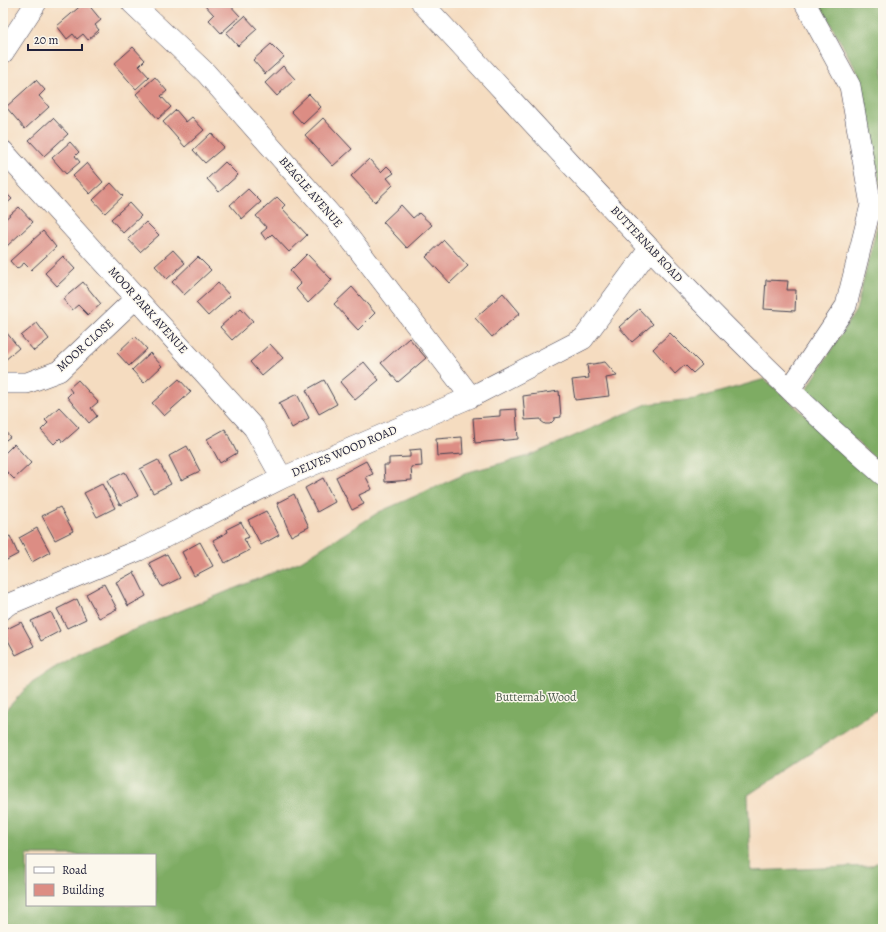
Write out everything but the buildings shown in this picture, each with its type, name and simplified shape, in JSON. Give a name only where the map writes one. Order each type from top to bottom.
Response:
[{"type":"street","points":[[3,53],[36,3]]},
{"type":"street","name":"BEAGLE AVENUE","points":[[132,3],[206,73],[338,222],[471,397]]},
{"type":"street","name":"BUTTERNAB ROAD","points":[[422,3],[650,248],[767,370],[790,389],[839,436],[883,474]]},
{"type":"street","points":[[790,389],[846,306],[871,205],[850,86],[805,3]]},
{"type":"street","name":"MOOR PARK AVENUE","points":[[3,151],[254,428],[282,478]]},
{"type":"street","name":"DELVES WOOD ROAD","points":[[3,609],[7,605],[139,550],[282,478],[471,397],[583,339],[650,248]]},
{"type":"street","name":"MOOR CLOSE","points":[[3,383],[27,383],[60,371],[137,298]]},
{"type":"green space","points":[[819,3],[883,3],[883,201],[860,77]]},
{"type":"green space","points":[[883,202],[883,466],[804,394],[856,310]]},
{"type":"green space","name":"Butternab Wood","points":[[765,379],[883,485],[883,706],[748,795],[751,871],[871,866],[883,859],[883,929],[3,929],[3,713],[32,682],[78,653],[301,561],[379,512],[472,471],[529,456],[647,404],[695,399]]}]
